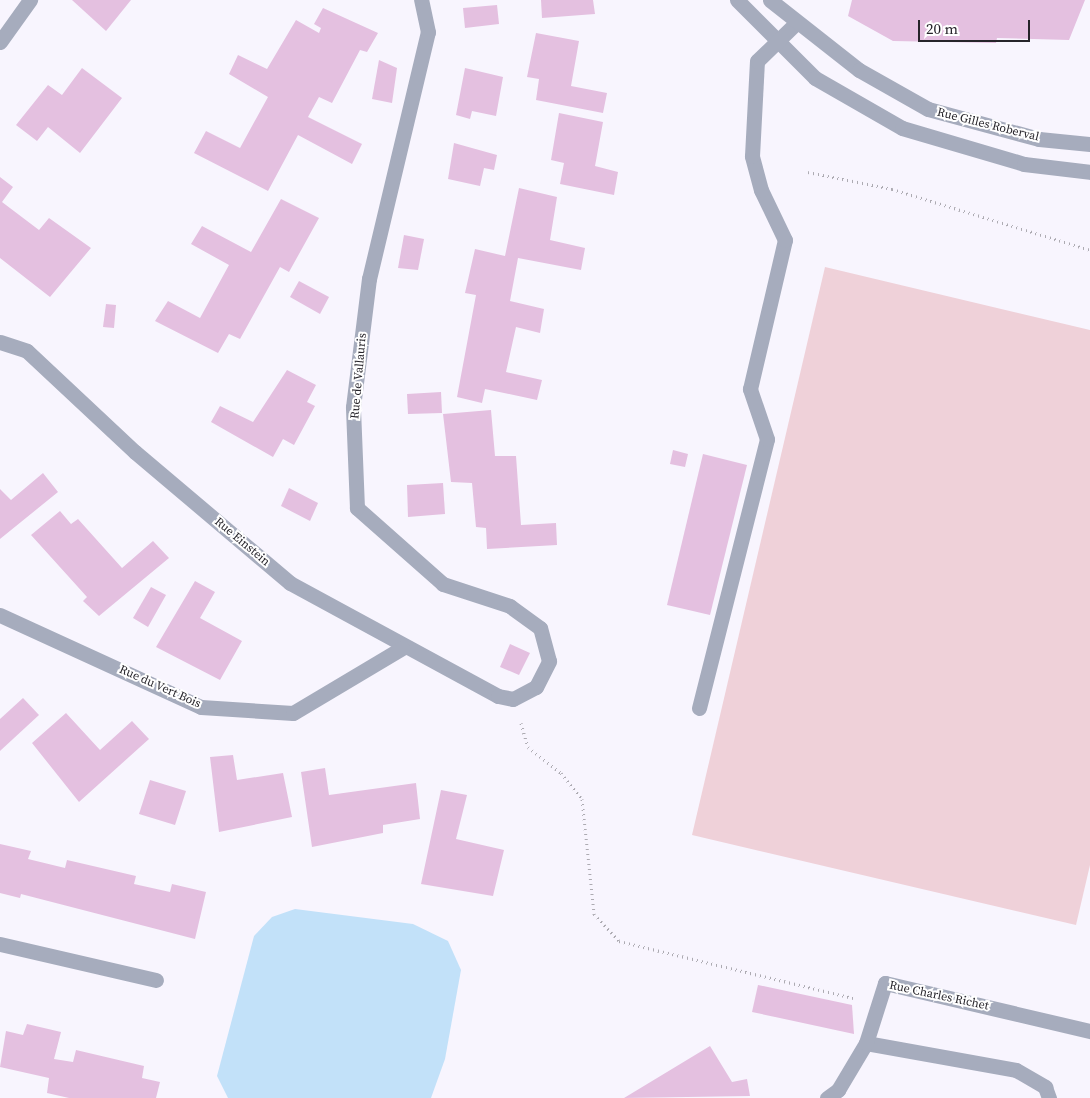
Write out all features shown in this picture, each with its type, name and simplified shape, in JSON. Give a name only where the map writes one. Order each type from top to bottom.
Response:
[{"type":"street","points":[[0,42],[30,0]]},
{"type":"street","name":"Rue de Vallauris","points":[[421,0],[428,32],[369,279],[353,407],[357,508],[444,584],[510,606],[540,628],[549,661],[536,687],[513,699]]},
{"type":"street","points":[[737,0],[777,44],[815,78],[902,128],[1024,164],[1090,172]]},
{"type":"street","name":"Rue Gilles Roberval","points":[[770,0],[796,24],[859,70],[928,109],[1039,138],[1090,144]]},
{"type":"street","points":[[699,708],[767,439],[750,389],[785,240],[760,190],[752,156],[757,61],[796,24]]},
{"type":"street","name":"Rue Einstein","points":[[0,342],[27,351],[135,452],[290,583],[402,648],[498,696],[513,699]]},
{"type":"street","name":"Rue du Vert Bois","points":[[0,615],[201,707],[293,713],[402,648]]},
{"type":"street","points":[[0,944],[156,980]]},
{"type":"street","name":"Rue Charles Richet","points":[[827,1098],[838,1090],[866,1043],[885,983],[1090,1031]]},
{"type":"street","points":[[866,1043],[1016,1070],[1045,1087],[1049,1098]]},
{"type":"path","points":[[808,172],[892,189],[1090,250]]},
{"type":"path","points":[[513,699],[528,747],[561,773],[582,799],[594,914],[619,941],[878,1004]]},
{"type":"shaded area","points":[[825,267],[1090,330],[1090,865],[1076,925],[692,835]]},
{"type":"water","points":[[295,909],[413,924],[448,941],[461,970],[445,1059],[431,1098],[228,1098],[217,1076],[254,936],[272,917]]},
{"type":"building","points":[[72,0],[131,0],[106,31]]},
{"type":"building","points":[[541,0],[593,0],[595,14],[542,18]]},
{"type":"building","points":[[852,0],[1085,0],[1069,40],[997,38],[996,43],[893,41],[848,16]]},
{"type":"building","points":[[497,5],[499,24],[465,28],[463,8]]},
{"type":"building","points":[[323,8],[378,33],[367,52],[360,50],[332,103],[319,97],[308,117],[362,144],[352,164],[298,135],[268,191],[194,153],[206,131],[240,148],[268,97],[229,74],[238,55],[267,69],[296,20],[319,33],[321,28],[314,24]]},
{"type":"building","points":[[536,33],[579,41],[571,86],[607,93],[603,113],[536,100],[539,79],[527,77]]},
{"type":"building","points":[[379,60],[397,68],[392,103],[372,99]]},
{"type":"building","points":[[82,68],[122,98],[80,153],[48,127],[37,141],[16,125],[48,85],[62,95]]},
{"type":"building","points":[[465,68],[503,77],[496,116],[472,111],[470,119],[456,115]]},
{"type":"building","points":[[559,113],[603,122],[595,166],[618,172],[614,195],[560,184],[564,163],[551,160]]},
{"type":"building","points":[[454,143],[497,155],[494,170],[484,168],[480,186],[448,179]]},
{"type":"building","points":[[0,177],[13,187],[2,202],[39,230],[49,218],[91,248],[50,297],[0,258]]},
{"type":"building","points":[[519,188],[557,197],[550,240],[585,248],[581,270],[518,258],[510,301],[544,309],[540,333],[516,327],[506,372],[542,380],[537,400],[485,389],[482,403],[457,397],[476,295],[465,293],[475,249],[505,256]]},
{"type":"building","points":[[281,199],[319,218],[289,272],[280,267],[240,339],[229,334],[218,353],[155,321],[168,301],[200,318],[229,265],[191,244],[202,226],[251,252]]},
{"type":"building","points":[[404,235],[424,239],[418,270],[398,268]]},
{"type":"building","points":[[299,281],[329,297],[320,314],[290,297]]},
{"type":"building","points":[[106,304],[116,305],[114,328],[103,327]]},
{"type":"building","points":[[287,370],[316,385],[307,402],[315,406],[294,445],[283,439],[273,457],[211,422],[220,406],[253,422]]},
{"type":"building","points":[[441,392],[442,413],[408,414],[407,394]]},
{"type":"building","points":[[491,410],[495,456],[516,456],[521,525],[556,523],[557,545],[487,549],[486,528],[476,527],[472,483],[451,482],[443,414]]},
{"type":"building","points":[[673,450],[688,454],[685,467],[670,464]]},
{"type":"building","points":[[703,454],[747,465],[710,615],[667,605]]},
{"type":"building","points":[[43,473],[58,492],[0,539],[0,489],[11,500]]},
{"type":"building","points":[[443,483],[445,514],[408,517],[407,485]]},
{"type":"building","points":[[289,488],[318,503],[310,521],[281,506]]},
{"type":"building","points":[[60,511],[71,524],[78,519],[122,568],[153,541],[169,558],[99,616],[83,601],[87,597],[31,535]]},
{"type":"building","points":[[195,581],[215,592],[200,618],[242,641],[220,680],[156,647]]},
{"type":"building","points":[[151,587],[166,595],[148,627],[133,618]]},
{"type":"building","points":[[510,644],[530,653],[519,675],[500,667]]},
{"type":"building","points":[[23,698],[39,715],[0,751],[0,719]]},
{"type":"building","points":[[66,713],[100,750],[132,721],[149,739],[79,802],[32,743]]},
{"type":"building","points":[[233,755],[237,780],[283,773],[292,817],[219,832],[210,757]]},
{"type":"building","points":[[325,768],[329,795],[416,783],[420,819],[383,825],[383,833],[312,847],[301,772]]},
{"type":"building","points":[[150,780],[186,791],[175,825],[139,814]]},
{"type":"building","points":[[441,790],[467,795],[456,839],[504,850],[493,896],[421,884]]},
{"type":"building","points":[[0,844],[31,851],[28,859],[65,868],[67,860],[136,876],[134,884],[170,892],[172,884],[206,892],[195,939],[21,894],[20,898],[0,893]]},
{"type":"building","points":[[758,985],[852,1005],[854,1034],[752,1012]]},
{"type":"building","points":[[27,1024],[61,1032],[54,1059],[73,1062],[76,1050],[144,1066],[142,1078],[160,1082],[156,1098],[69,1098],[47,1093],[49,1078],[0,1067],[6,1031],[23,1035]]},
{"type":"building","points":[[710,1046],[732,1082],[747,1079],[750,1096],[624,1098]]}]
